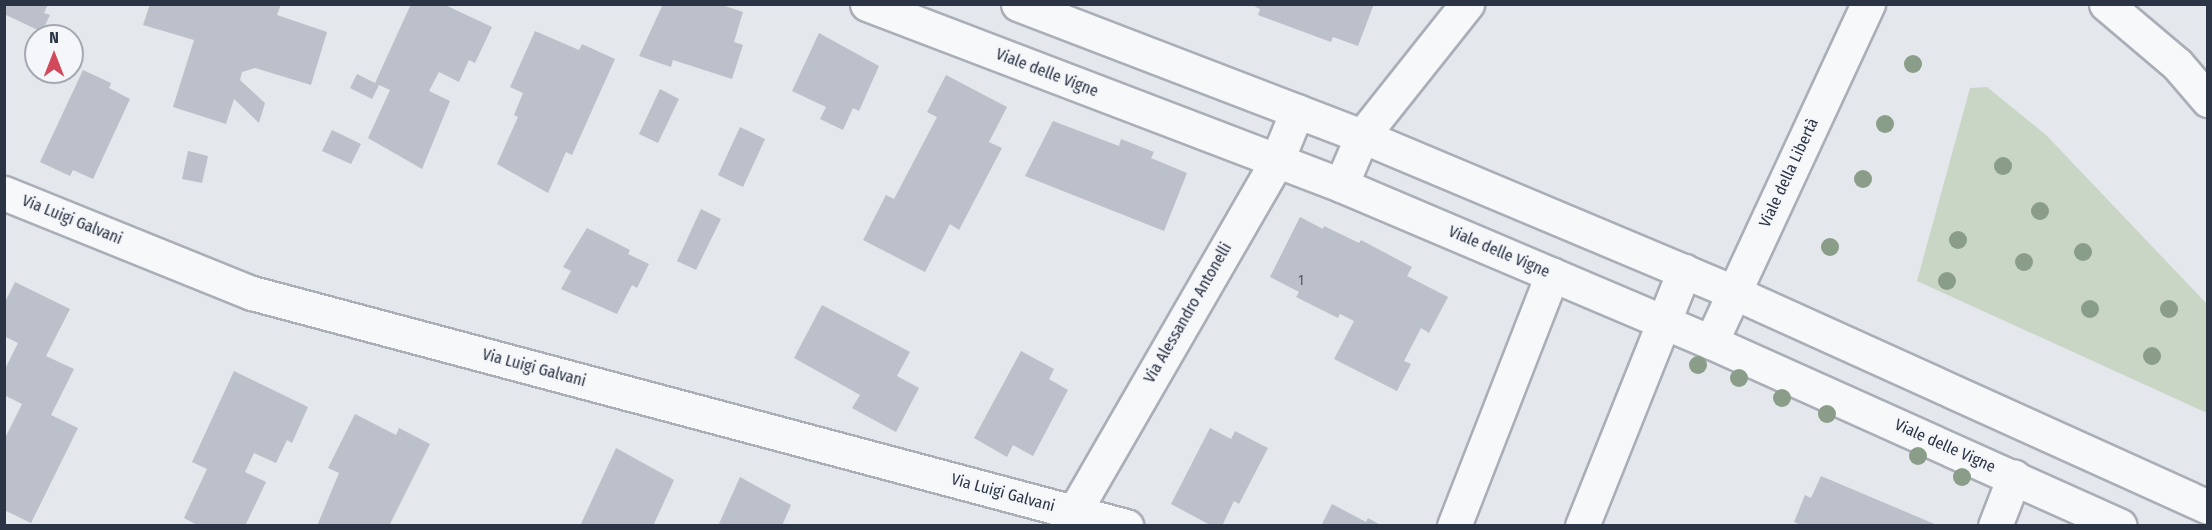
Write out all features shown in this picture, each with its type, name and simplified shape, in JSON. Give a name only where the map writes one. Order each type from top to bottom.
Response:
[{"type":"street","name":"Viale delle Vigne","points":[[867,4],[1341,185],[1662,320],[2120,525]]},
{"type":"street","points":[[1018,4],[1362,136],[1733,292],[2208,507]]},
{"type":"street","points":[[1341,185],[1362,136],[1467,4]]},
{"type":"street","name":"Viale della Libertà","points":[[1712,342],[1733,292],[1868,4]]},
{"type":"street","points":[[2106,4],[2177,64],[2208,100]]},
{"type":"street","name":"Via Alessandro Antonelli","points":[[1070,519],[1277,160],[1297,111]]},
{"type":"street","name":"Via Luigi Galvani","points":[[4,193],[252,293],[1070,519]]},
{"type":"street","points":[[1582,525],[1662,320],[1684,272]]},
{"type":"street","points":[[1454,525],[1552,274]]},
{"type":"street","points":[[1995,525],[2014,477]]},
{"type":"street","points":[[1070,519],[1126,525]]},
{"type":"green space","points":[[1987,87],[2046,135],[2207,304],[2207,413],[1917,281],[1970,88]]},
{"type":"building","points":[[4,4],[48,4],[44,13],[50,15],[46,24],[25,24],[4,14]]},
{"type":"building","points":[[150,4],[281,4],[277,15],[327,32],[311,85],[255,68],[242,72],[240,80],[265,103],[259,123],[234,99],[226,124],[173,107],[194,40],[143,25]]},
{"type":"building","points":[[411,4],[443,4],[492,27],[475,63],[469,60],[459,82],[439,72],[429,91],[450,101],[422,169],[368,138],[390,90],[379,85],[372,99],[350,88],[357,74],[375,83]]},
{"type":"building","points":[[663,4],[719,4],[743,12],[734,42],[743,45],[732,79],[673,60],[671,67],[639,56]]},
{"type":"building","points":[[1250,4],[1374,4],[1358,46],[1333,37],[1331,42],[1258,15],[1260,9]]},
{"type":"building","points":[[535,31],[579,50],[582,44],[615,59],[572,155],[566,152],[548,193],[497,164],[518,117],[514,115],[523,93],[510,87]]},
{"type":"building","points":[[819,33],[879,66],[859,111],[853,108],[843,130],[820,119],[826,107],[792,91]]},
{"type":"building","points":[[84,70],[111,83],[109,88],[130,99],[93,179],[73,170],[70,176],[40,162],[76,84],[84,84]]},
{"type":"building","points":[[946,75],[1007,107],[989,142],[1002,148],[959,230],[950,224],[925,272],[863,240],[886,195],[894,199],[937,117],[927,112]]},
{"type":"building","points":[[660,89],[679,99],[658,143],[639,134]]},
{"type":"building","points":[[1053,121],[1119,146],[1121,139],[1154,152],[1151,158],[1187,173],[1164,231],[1025,176]]},
{"type":"building","points":[[740,127],[765,139],[743,187],[718,175]]},
{"type":"building","points":[[332,130],[361,144],[351,164],[322,151]]},
{"type":"building","points":[[188,151],[208,156],[202,183],[182,179]]},
{"type":"building","points":[[701,209],[721,219],[696,270],[677,261]]},
{"type":"building","points":[[1300,217],[1359,243],[1361,240],[1412,267],[1407,276],[1448,297],[1429,333],[1421,328],[1404,361],[1411,364],[1397,391],[1334,359],[1354,321],[1340,314],[1338,318],[1296,297],[1299,292],[1270,277]]},
{"type":"building","points":[[587,228],[630,250],[628,254],[649,264],[637,288],[632,285],[617,314],[561,289],[571,271],[563,267]]},
{"type":"building","points":[[15,282],[70,309],[46,356],[74,369],[51,415],[78,428],[31,523],[4,510],[4,440],[22,404],[4,395],[4,371],[18,343],[4,336],[4,304]]},
{"type":"building","points":[[822,305],[910,352],[897,376],[919,388],[896,432],[852,408],[860,395],[794,358]]},
{"type":"building","points":[[1021,351],[1054,369],[1049,379],[1068,390],[1033,456],[1013,445],[1007,457],[974,438]]},
{"type":"building","points":[[234,371],[308,407],[292,443],[287,440],[276,463],[254,453],[245,472],[266,482],[245,526],[199,526],[184,518],[207,469],[192,462]]},
{"type":"building","points":[[355,414],[396,435],[399,428],[430,444],[389,526],[317,526],[339,473],[328,468]]},
{"type":"building","points":[[1210,428],[1231,439],[1235,431],[1268,448],[1239,504],[1234,501],[1222,526],[1212,526],[1171,504]]},
{"type":"building","points":[[616,448],[674,480],[653,526],[580,526]]},
{"type":"building","points":[[1821,476],[1937,526],[1803,526],[1794,522],[1805,495],[1811,498]]},
{"type":"building","points":[[740,477],[791,505],[782,526],[718,526]]},
{"type":"building","points":[[1332,504],[1366,522],[1368,518],[1382,526],[1321,526]]}]
